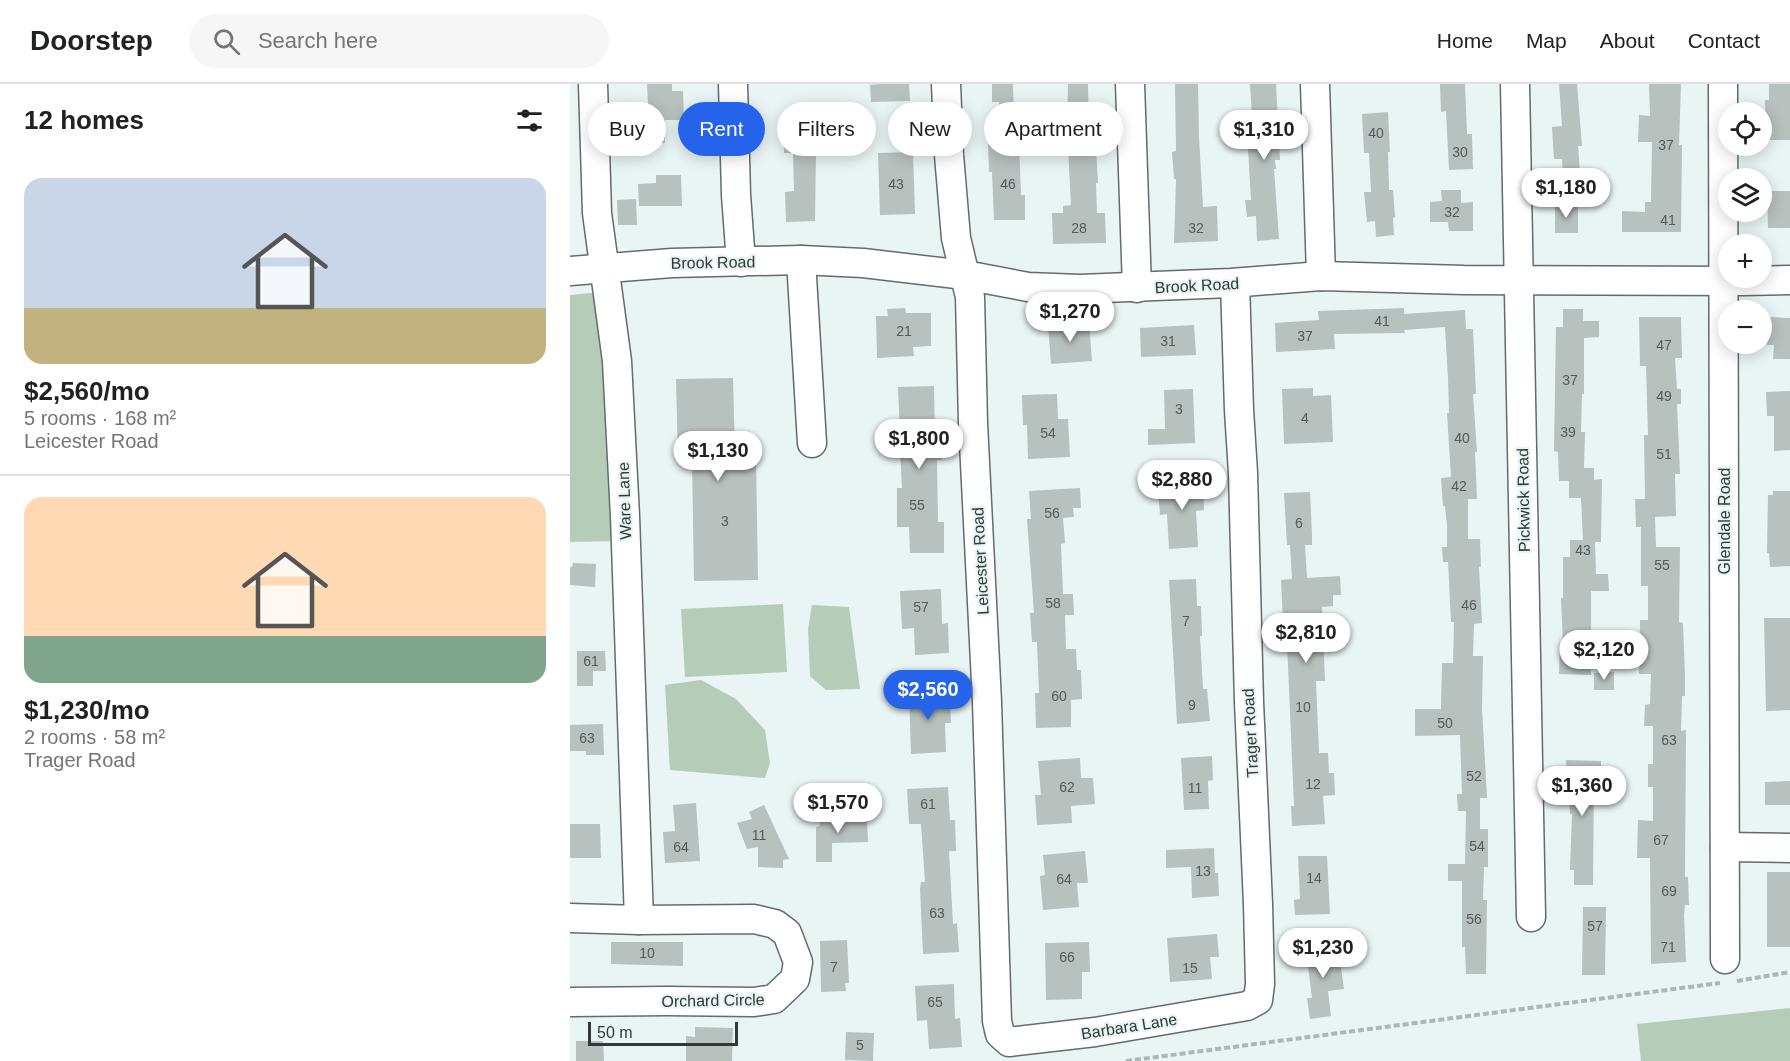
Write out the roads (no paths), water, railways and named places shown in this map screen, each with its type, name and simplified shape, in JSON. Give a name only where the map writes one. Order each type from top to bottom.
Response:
[{"type":"street","name":"Ware Lane","points":[[593,84],[597,213],[617,362],[625,516],[639,920]]},
{"type":"street","points":[[733,84],[736,195],[741,262]]},
{"type":"street","name":"Leicester Road","points":[[946,84],[956,238],[970,297],[987,713],[996,1021],[1003,1038]]},
{"type":"street","points":[[1130,84],[1137,288]]},
{"type":"street","points":[[1315,84],[1321,276]]},
{"type":"street","name":"Pickwick Road","points":[[1515,84],[1531,917]]},
{"type":"street","name":"Glendale Road","points":[[1723,84],[1724,234]]},
{"type":"street","name":"Brook Road","points":[[570,271],[672,263],[801,260],[863,263],[965,275],[1028,287],[1080,289],[1235,283],[1321,276],[1718,281]]},
{"type":"street","points":[[801,260],[812,443]]},
{"type":"street","name":"Brook Road","points":[[1772,280],[1790,280]]},
{"type":"street","name":"Trager Road","points":[[1235,283],[1260,984],[1258,1000],[1255,1002]]},
{"type":"street","name":"Glendale Road","points":[[1724,288],[1725,959]]},
{"type":"street","points":[[1725,847],[1790,848]]},
{"type":"street","name":"Orchard Circle","points":[[570,918],[754,919],[776,924],[787,933],[798,962],[795,979],[774,999],[754,1002],[570,1002]]},
{"type":"street","name":"Barbara Lane","points":[[1003,1038],[1010,1042],[1095,1032],[1247,1006],[1255,1002]]}]
